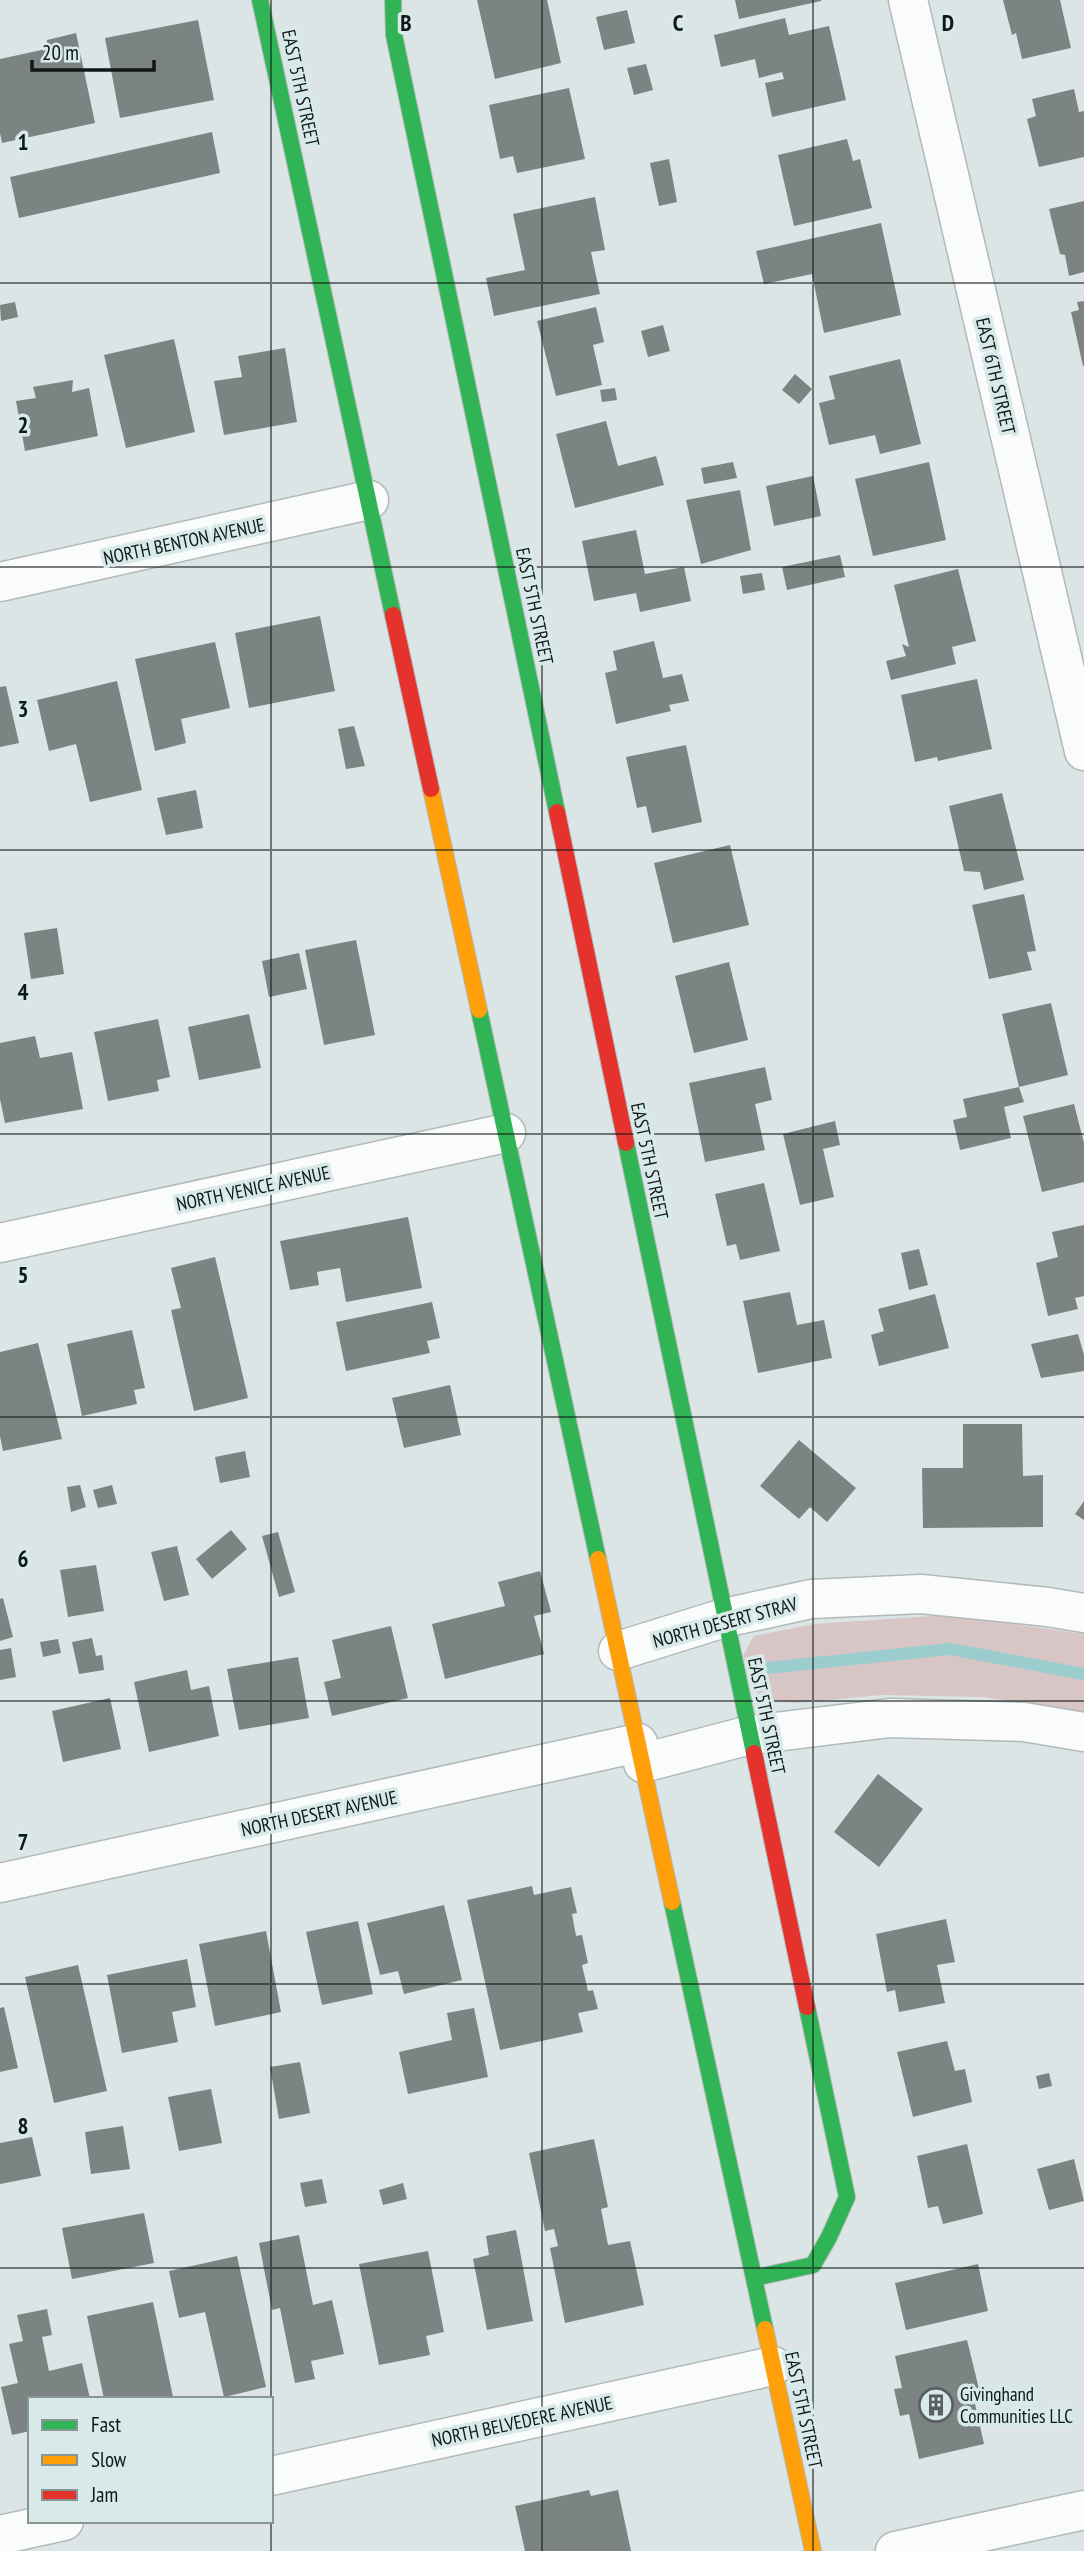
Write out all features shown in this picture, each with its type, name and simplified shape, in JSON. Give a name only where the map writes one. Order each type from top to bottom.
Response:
[{"type":"street","name":"EAST 5TH STREET","points":[[260,0],[813,2551]]},
{"type":"street","name":"EAST 5TH STREET","points":[[393,0],[394,35],[847,2197],[813,2265],[754,2278]]},
{"type":"street","name":"EAST 6TH STREET","points":[[908,0],[1084,751]]},
{"type":"street","name":"NORTH BENTON AVENUE","points":[[0,582],[369,500]]},
{"type":"street","name":"NORTH VENICE AVENUE","points":[[0,1242],[506,1133]]},
{"type":"street","name":"NORTH DESERT STRAV","points":[[618,1651],[724,1618],[811,1599],[922,1594],[1084,1613]]},
{"type":"street","points":[[640,1753],[750,1735],[890,1718],[1024,1722],[1084,1732]]},
{"type":"street","name":"NORTH DESERT AVENUE","points":[[0,1883],[640,1753]]},
{"type":"street","name":"NORTH BELVEDERE AVENUE","points":[[273,2476],[773,2366]]},
{"type":"street","points":[[895,2551],[1084,2510]]},
{"type":"street","points":[[0,2535],[55,2523]]},
{"type":"shaded area","points":[[948,1615],[1084,1634],[1084,1713],[983,1697],[882,1695],[796,1703],[759,1698],[743,1656],[754,1636],[814,1624]]},
{"type":"building","points":[[477,0],[547,0],[561,63],[495,79]]},
{"type":"building","points":[[735,0],[821,0],[821,1],[739,19]]},
{"type":"building","points":[[1003,0],[1060,0],[1071,48],[1022,59],[1016,33],[1012,35]]},
{"type":"building","points":[[627,10],[635,43],[604,50],[596,17]]},
{"type":"building","points":[[785,18],[789,35],[829,26],[846,100],[772,117],[765,83],[784,79],[782,72],[759,78],[755,59],[721,67],[714,35]]},
{"type":"building","points":[[198,20],[214,100],[120,118],[105,38]]},
{"type":"building","points":[[76,33],[95,123],[2,143],[0,59],[46,49],[47,40]]},
{"type":"building","points":[[646,64],[653,90],[634,95],[627,68]]},
{"type":"building","points":[[569,88],[585,159],[517,173],[513,156],[500,159],[489,105]]},
{"type":"building","points":[[1074,89],[1079,112],[1084,111],[1084,157],[1039,167],[1027,119],[1036,116],[1032,99]]},
{"type":"building","points":[[212,132],[220,173],[19,218],[10,177]]},
{"type":"building","points":[[847,139],[853,161],[860,159],[872,208],[794,226],[778,155]]},
{"type":"building","points":[[669,159],[677,202],[659,206],[650,163]]},
{"type":"building","points":[[595,197],[605,250],[591,252],[600,294],[494,316],[486,278],[525,270],[513,214]]},
{"type":"building","points":[[1084,201],[1084,272],[1069,276],[1065,255],[1060,254],[1049,209]]},
{"type":"building","points":[[881,223],[901,315],[824,333],[812,274],[764,284],[756,251]]},
{"type":"building","points":[[1084,301],[1083,366],[1071,312],[1079,310],[1077,302]]},
{"type":"building","points":[[15,302],[18,317],[1,321],[0,305]]},
{"type":"building","points":[[596,307],[604,342],[593,345],[602,385],[556,396],[537,321]]},
{"type":"building","points":[[663,325],[670,351],[648,357],[641,331]]},
{"type":"building","points":[[174,339],[195,432],[126,448],[104,355]]},
{"type":"building","points":[[285,348],[297,422],[224,435],[214,381],[242,377],[238,356]]},
{"type":"building","points":[[900,359],[921,444],[880,454],[875,435],[829,445],[819,403],[835,399],[829,376]]},
{"type":"building","points":[[795,374],[812,389],[799,404],[782,390]]},
{"type":"building","points":[[73,380],[72,392],[89,388],[98,436],[25,451],[16,401],[36,398],[33,387]]},
{"type":"building","points":[[615,388],[617,400],[602,402],[600,390]]},
{"type":"building","points":[[606,421],[618,466],[656,456],[664,485],[575,508],[556,434]]},
{"type":"building","points":[[733,462],[737,478],[704,484],[701,468]]},
{"type":"building","points":[[929,462],[946,540],[873,556],[855,479]]},
{"type":"building","points":[[813,476],[821,516],[774,526],[766,486]]},
{"type":"building","points":[[740,490],[751,550],[701,564],[686,500]]},
{"type":"building","points":[[636,530],[645,574],[684,567],[691,601],[640,612],[636,593],[594,601],[582,541]]},
{"type":"building","points":[[840,555],[845,577],[787,590],[782,567]]},
{"type":"building","points":[[958,569],[976,641],[952,647],[956,664],[891,680],[886,661],[906,656],[902,644],[909,647],[894,585]]},
{"type":"building","points":[[762,573],[765,590],[743,594],[740,576]]},
{"type":"building","points":[[320,616],[335,691],[249,708],[235,633]]},
{"type":"building","points":[[654,641],[663,678],[682,674],[689,701],[669,705],[671,711],[616,724],[605,673],[617,670],[613,651]]},
{"type":"building","points":[[215,642],[230,708],[181,719],[186,743],[155,751],[135,659]]},
{"type":"building","points":[[977,679],[992,749],[938,761],[937,757],[915,762],[901,695]]},
{"type":"building","points":[[117,681],[142,790],[90,802],[76,744],[49,751],[37,700]]},
{"type":"building","points":[[6,686],[19,743],[0,747],[0,687]]},
{"type":"building","points":[[354,726],[365,766],[346,769],[338,729]]},
{"type":"building","points":[[686,745],[702,822],[652,833],[646,806],[637,808],[626,757]]},
{"type":"building","points":[[196,790],[203,828],[166,835],[157,798]]},
{"type":"building","points":[[1002,793],[1024,880],[984,890],[980,872],[964,871],[949,806]]},
{"type":"building","points":[[730,845],[749,925],[673,943],[654,863]]},
{"type":"building","points":[[1024,894],[1036,951],[1027,952],[1032,970],[989,979],[972,905]]},
{"type":"building","points":[[57,928],[64,974],[31,979],[24,933]]},
{"type":"building","points":[[356,940],[375,1035],[324,1045],[305,950]]},
{"type":"building","points":[[299,953],[307,989],[269,997],[262,961]]},
{"type":"building","points":[[729,962],[748,1040],[694,1053],[675,976]]},
{"type":"building","points":[[1051,1003],[1068,1075],[1019,1087],[1002,1014]]},
{"type":"building","points":[[249,1014],[261,1068],[199,1080],[188,1027]]},
{"type":"building","points":[[158,1019],[170,1077],[157,1080],[159,1091],[108,1101],[94,1032]]},
{"type":"building","points":[[35,1036],[40,1058],[72,1052],[83,1109],[5,1123],[0,1099],[0,1043]]},
{"type":"building","points":[[765,1067],[772,1100],[755,1104],[765,1150],[705,1162],[689,1083]]},
{"type":"building","points":[[1019,1087],[1024,1102],[1004,1107],[1011,1138],[960,1150],[953,1120],[967,1117],[963,1099]]},
{"type":"building","points":[[1074,1104],[1084,1143],[1084,1182],[1042,1192],[1023,1116]]},
{"type":"building","points":[[835,1121],[840,1145],[823,1149],[834,1197],[800,1205],[783,1134]]},
{"type":"building","points":[[764,1183],[780,1251],[740,1260],[736,1244],[727,1246],[715,1194]]},
{"type":"building","points":[[408,1217],[422,1288],[346,1302],[340,1268],[317,1272],[319,1285],[290,1290],[280,1241]]},
{"type":"building","points":[[1084,1225],[1084,1296],[1075,1298],[1078,1309],[1048,1316],[1036,1263],[1058,1257],[1052,1232]]},
{"type":"building","points":[[919,1249],[928,1285],[909,1290],[901,1253]]},
{"type":"building","points":[[215,1257],[248,1398],[194,1411],[171,1310],[181,1308],[171,1268]]},
{"type":"building","points":[[790,1292],[797,1325],[824,1320],[832,1358],[758,1373],[743,1301]]},
{"type":"building","points":[[935,1294],[949,1348],[879,1366],[871,1335],[884,1331],[878,1309]]},
{"type":"building","points":[[432,1302],[440,1338],[427,1341],[430,1353],[346,1371],[336,1322]]},
{"type":"building","points":[[132,1330],[145,1388],[134,1390],[137,1404],[82,1416],[67,1344]]},
{"type":"building","points":[[1078,1334],[1084,1355],[1084,1371],[1041,1378],[1031,1344]]},
{"type":"building","points":[[38,1343],[62,1439],[3,1451],[0,1436],[0,1352]]},
{"type":"building","points":[[450,1385],[461,1435],[404,1448],[392,1398]]},
{"type":"building","points":[[963,1424],[1022,1424],[1023,1476],[1043,1475],[1043,1527],[923,1528],[922,1468],[963,1468]]},
{"type":"building","points":[[799,1440],[856,1488],[827,1522],[810,1507],[799,1519],[760,1486]]},
{"type":"building","points":[[245,1451],[250,1477],[220,1483],[215,1457]]},
{"type":"building","points":[[80,1485],[86,1507],[71,1512],[67,1487]]},
{"type":"building","points":[[112,1485],[117,1504],[98,1508],[93,1490]]},
{"type":"building","points":[[1084,1501],[1084,1520],[1075,1514]]},
{"type":"building","points":[[231,1530],[247,1549],[212,1579],[196,1559]]},
{"type":"building","points":[[278,1532],[295,1592],[279,1597],[262,1536]]},
{"type":"building","points":[[177,1546],[189,1595],[164,1601],[151,1552]]},
{"type":"building","points":[[96,1565],[104,1611],[68,1617],[60,1570]]},
{"type":"building","points":[[540,1571],[551,1612],[534,1616],[544,1654],[445,1679],[432,1624],[505,1606],[498,1582]]},
{"type":"building","points":[[3,1598],[13,1637],[0,1641],[0,1599]]},
{"type":"building","points":[[391,1626],[408,1698],[332,1716],[324,1682],[341,1678],[332,1640]]},
{"type":"building","points":[[92,1638],[96,1656],[102,1655],[104,1670],[79,1674],[72,1642]]},
{"type":"building","points":[[58,1639],[61,1653],[43,1657],[40,1642]]},
{"type":"building","points":[[11,1648],[16,1677],[0,1680],[0,1650]]},
{"type":"building","points":[[298,1657],[309,1718],[239,1730],[227,1669]]},
{"type":"building","points":[[187,1670],[191,1690],[209,1686],[219,1736],[149,1752],[134,1682]]},
{"type":"building","points":[[110,1698],[121,1749],[63,1762],[52,1711]]},
{"type":"building","points":[[878,1774],[923,1809],[879,1867],[834,1832]]},
{"type":"building","points":[[532,1886],[534,1895],[571,1887],[577,1913],[572,1914],[576,1936],[582,1935],[588,1963],[582,1965],[588,1991],[593,1990],[598,2009],[578,2013],[583,2032],[500,2050],[467,1900]]},
{"type":"building","points":[[444,1905],[462,1980],[404,1994],[398,1971],[380,1975],[367,1923]]},
{"type":"building","points":[[946,1919],[955,1962],[937,1965],[945,2003],[899,2012],[895,1990],[887,1992],[876,1934]]},
{"type":"building","points":[[358,1921],[373,1994],[322,2005],[306,1932]]},
{"type":"building","points":[[266,1931],[281,2012],[215,2026],[199,1944]]},
{"type":"building","points":[[187,1959],[196,2007],[172,2012],[178,2042],[122,2053],[107,1975]]},
{"type":"building","points":[[78,1965],[107,2091],[54,2103],[25,1977]]},
{"type":"building","points":[[4,2007],[18,2068],[0,2072],[0,2008]]},
{"type":"building","points":[[474,2008],[488,2077],[408,2094],[399,2052],[452,2040],[447,2013]]},
{"type":"building","points":[[947,2041],[955,2071],[965,2069],[972,2102],[913,2117],[897,2052]]},
{"type":"building","points":[[300,2062],[310,2113],[279,2119],[270,2067]]},
{"type":"building","points":[[1049,2073],[1052,2086],[1039,2089],[1036,2076]]},
{"type":"building","points":[[211,2089],[222,2143],[179,2151],[168,2097]]},
{"type":"building","points":[[123,2126],[130,2169],[91,2174],[85,2132]]},
{"type":"building","points":[[32,2137],[41,2176],[0,2184],[0,2143]]},
{"type":"building","points":[[594,2139],[608,2207],[601,2209],[608,2245],[630,2241],[644,2305],[565,2323],[550,2248],[558,2246],[554,2229],[545,2231],[529,2153]]},
{"type":"building","points":[[967,2144],[983,2214],[943,2224],[938,2206],[928,2208],[917,2156]]},
{"type":"building","points":[[1074,2159],[1084,2201],[1049,2210],[1037,2169]]},
{"type":"building","points":[[322,2179],[327,2203],[305,2207],[300,2183]]},
{"type":"building","points":[[403,2183],[407,2199],[383,2205],[379,2190]]},
{"type":"building","points":[[144,2213],[154,2263],[72,2279],[62,2228]]},
{"type":"building","points":[[516,2230],[533,2321],[487,2330],[473,2259],[489,2255],[486,2236]]},
{"type":"building","points":[[299,2235],[313,2305],[332,2300],[344,2354],[311,2361],[315,2379],[295,2383],[280,2308],[272,2310],[259,2243]]},
{"type":"building","points":[[428,2251],[444,2332],[426,2336],[430,2355],[379,2365],[359,2264]]},
{"type":"building","points":[[237,2256],[266,2387],[224,2397],[205,2312],[179,2318],[169,2271]]},
{"type":"building","points":[[978,2264],[988,2311],[906,2330],[895,2283]]},
{"type":"building","points":[[153,2302],[173,2397],[104,2397],[87,2316]]},
{"type":"building","points":[[47,2309],[52,2335],[42,2337],[49,2371],[82,2363],[90,2397],[28,2397],[28,2431],[12,2435],[1,2387],[18,2383],[9,2344],[23,2341],[17,2315]]},
{"type":"building","name":"Givinghand Communities LLC","points":[[967,2340],[980,2393],[973,2395],[984,2444],[919,2459],[909,2414],[900,2416],[894,2389],[902,2388],[895,2356]]},
{"type":"building","points":[[589,2490],[591,2496],[618,2490],[631,2551],[525,2551],[515,2506]]},
{"type":"waterway","points":[[757,1669],[950,1649],[1084,1674]]},
{"type":"traffic: fast","points":[[260,0],[393,615]]},
{"type":"traffic: fast","points":[[393,0],[394,35],[557,812]]},
{"type":"traffic: fast","points":[[479,1010],[598,1559]]},
{"type":"traffic: fast","points":[[626,1143],[754,1753]]},
{"type":"traffic: fast","points":[[672,1902],[765,2329]]},
{"type":"traffic: fast","points":[[754,2278],[813,2265],[847,2197],[807,2007]]},
{"type":"traffic: slow","points":[[431,789],[479,1010]]},
{"type":"traffic: slow","points":[[598,1559],[672,1902]]},
{"type":"traffic: slow","points":[[765,2329],[813,2551]]},
{"type":"traffic: jam","points":[[393,615],[431,789]]},
{"type":"traffic: jam","points":[[557,812],[626,1143]]},
{"type":"traffic: jam","points":[[754,1753],[807,2007]]},
{"type":"place","name":"Givinghand Communities LLC","points":[[936,2405]]}]
